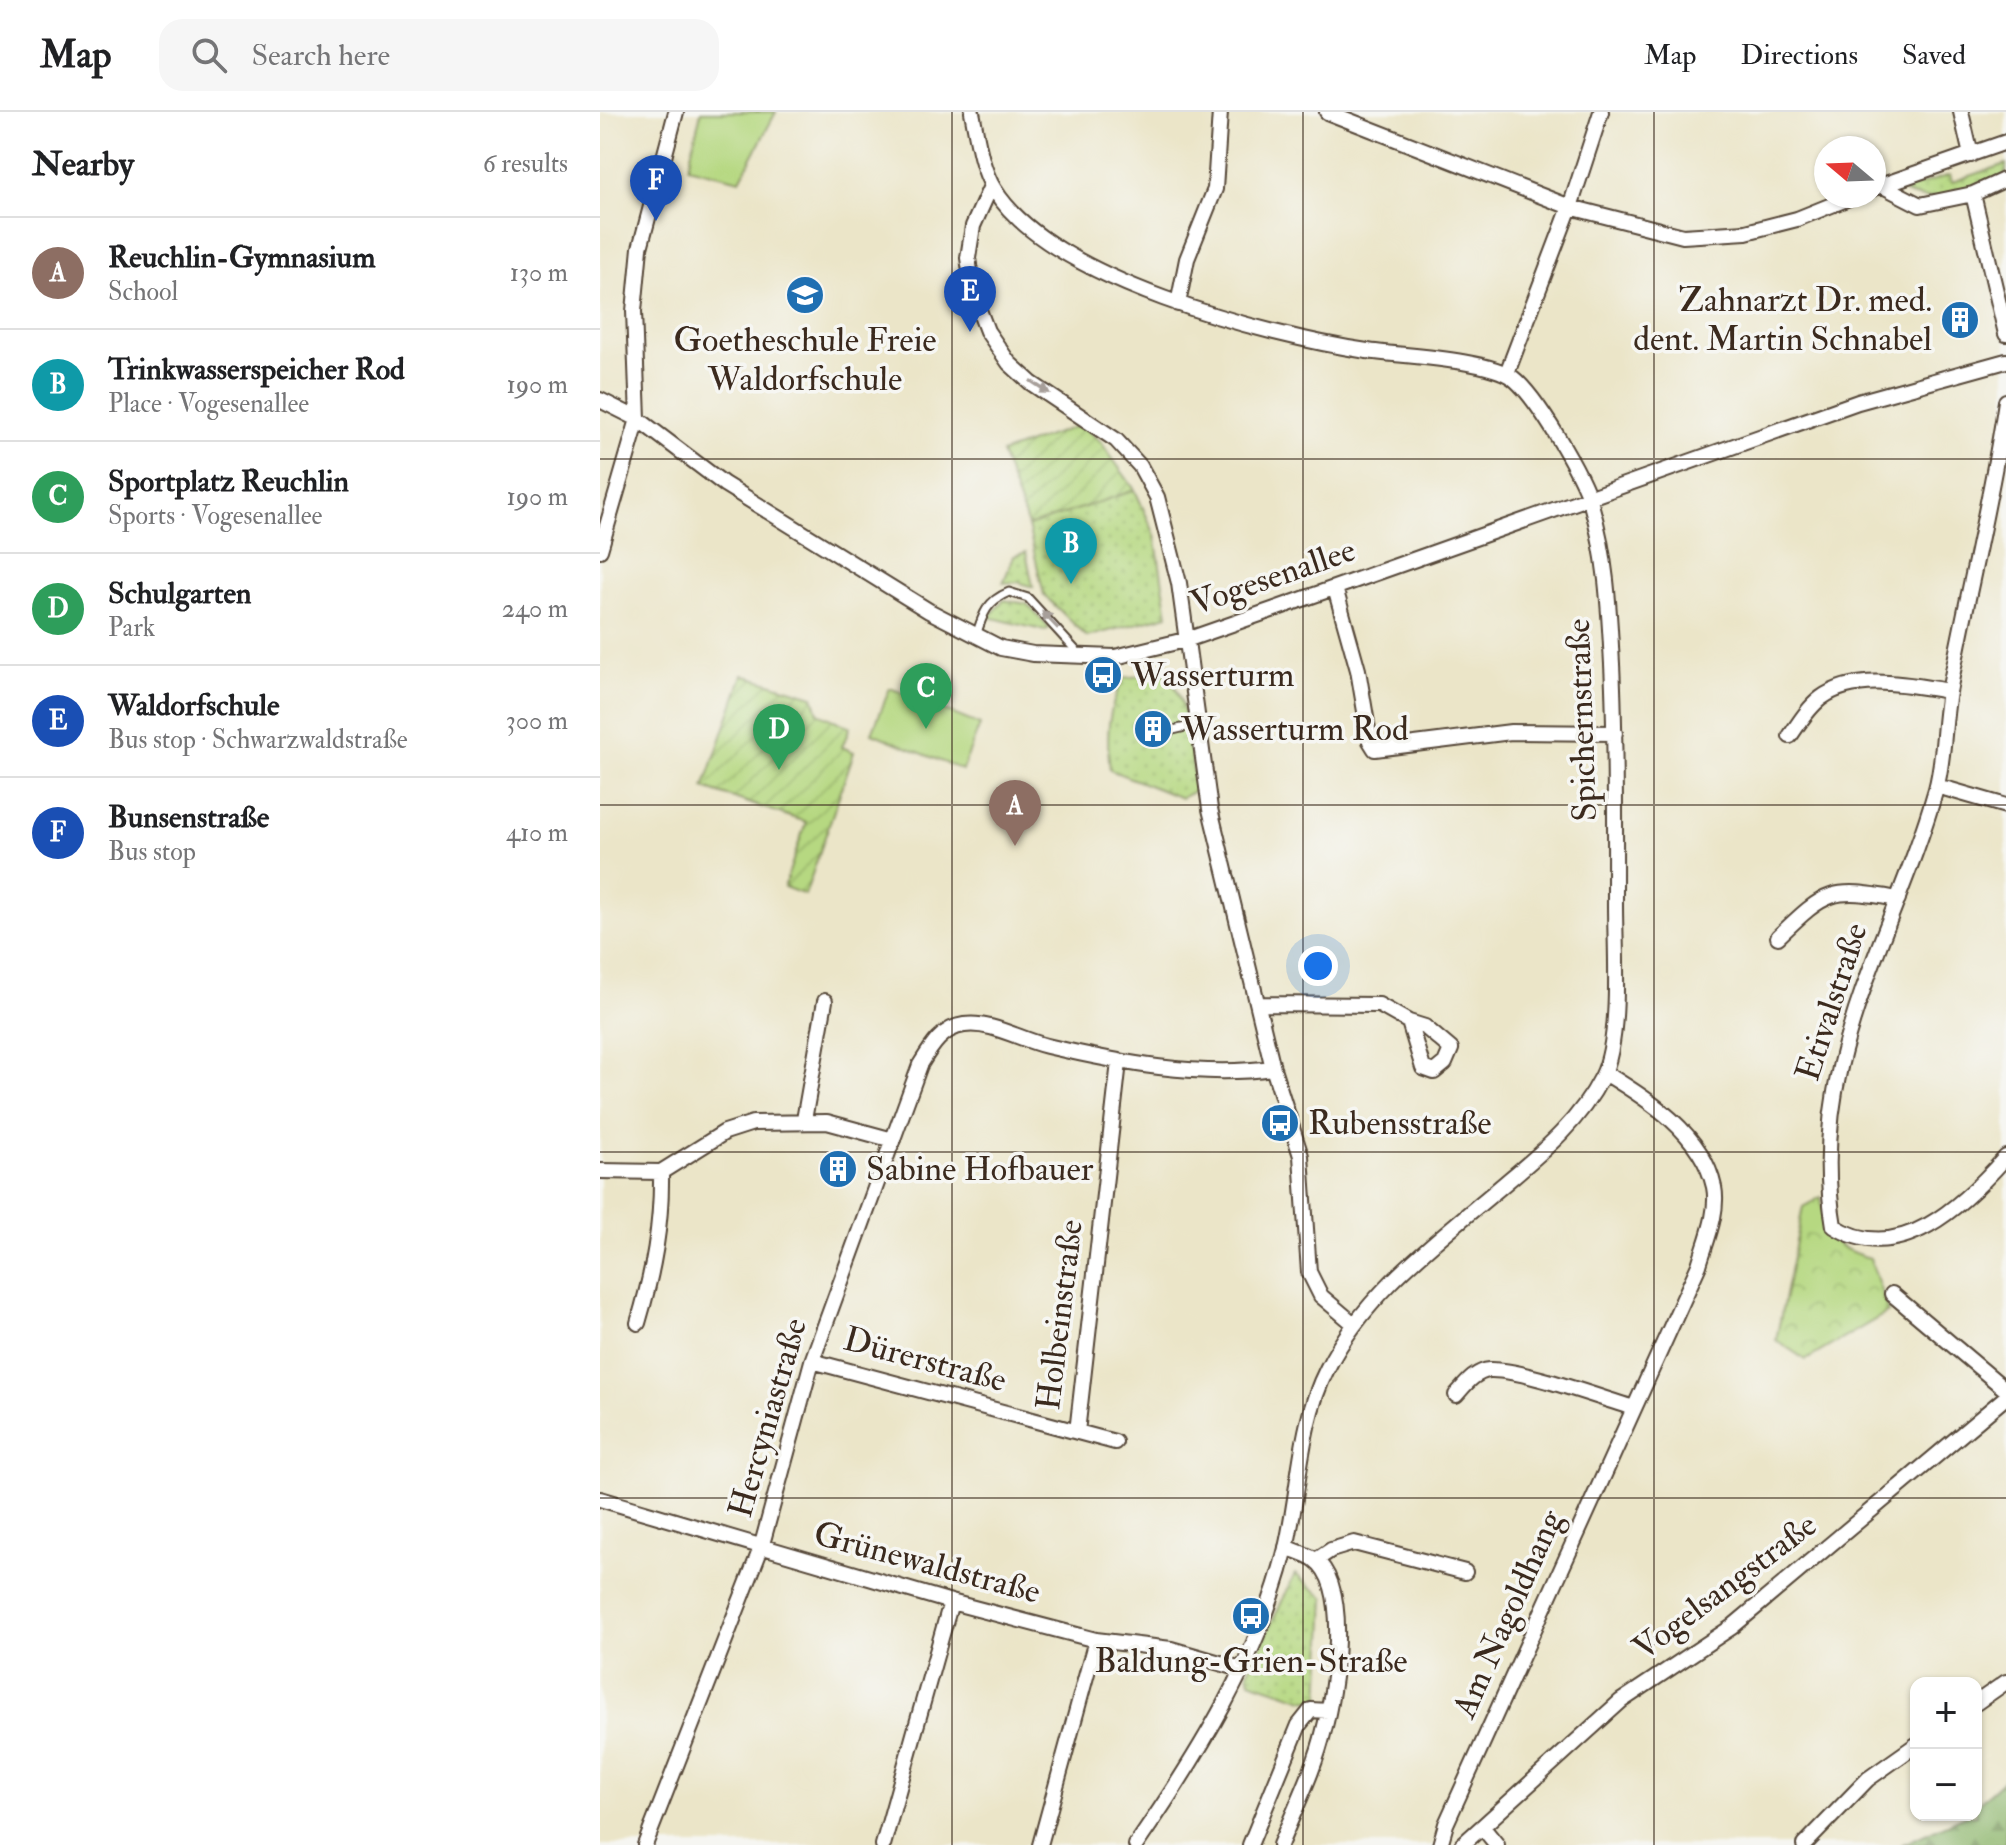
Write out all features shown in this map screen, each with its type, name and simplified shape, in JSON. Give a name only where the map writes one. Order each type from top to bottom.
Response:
[{"type":"street","points":[[600,550],[638,419],[634,311],[640,248],[676,112]]},
{"type":"street","points":[[972,112],[991,186],[1015,217],[1057,247],[1109,275],[1178,304],[1299,338],[1507,373],[1570,207],[1601,112]]},
{"type":"street","points":[[1178,304],[1187,259],[1215,189],[1220,112]]},
{"type":"street","points":[[1327,112],[1570,207],[1683,236],[1746,232],[1797,219],[1824,208]]},
{"type":"street","points":[[1961,112],[1971,155]]},
{"type":"street","points":[[1886,184],[2006,142]]},
{"type":"street","points":[[1886,190],[1920,205],[1973,194],[2006,179]]},
{"type":"street","points":[[991,186],[973,226],[968,258],[974,297],[987,331],[1009,363],[1031,383],[1116,440],[1140,466],[1157,497],[1189,639],[1210,809],[1260,1004],[1273,1068],[1301,1156],[1309,1272],[1321,1296],[1354,1324]]},
{"type":"street","points":[[1973,194],[2006,334]]},
{"type":"street","name":"Vogesenallee","points":[[600,400],[638,419],[724,484],[976,638],[1033,654],[1082,658],[1115,657],[1189,639],[1858,402],[2006,361]]},
{"type":"street","name":"Spichernstraße","points":[[1286,1547],[1308,1423],[1326,1370],[1354,1324],[1397,1277],[1565,1132],[1605,1073],[1615,1010],[1615,733],[1607,574],[1590,498],[1532,397],[1507,373]]},
{"type":"street","name":"Etivalstraße","points":[[2006,401],[1949,691],[1937,786],[1843,1048],[1831,1097],[1827,1187],[1834,1226],[1853,1238],[1873,1241],[1905,1237],[1952,1210],[2006,1157]]},
{"type":"street","points":[[1335,588],[1358,670],[1370,741],[1375,749],[1511,732],[1615,733]]},
{"type":"street","points":[[1790,736],[1824,696],[1856,686],[1895,682],[1949,691]]},
{"type":"street","points":[[1937,786],[2006,806]]},
{"type":"street","name":"Etivalstraße","points":[[1778,937],[1819,899],[1833,893],[1852,890],[1898,899]]},
{"type":"street","points":[[804,1120],[825,1001]]},
{"type":"street","points":[[1260,1004],[1379,1005],[1409,1022]]},
{"type":"street","name":"Hercyniastraße","points":[[645,1845],[761,1548],[812,1361],[893,1140],[930,1049],[942,1035],[966,1024],[982,1025],[1043,1045],[1119,1062]]},
{"type":"street","points":[[1119,1062],[1202,1070],[1273,1068]]},
{"type":"street","name":"Holbeinstraße","points":[[1077,1432],[1119,1062]]},
{"type":"street","name":"Am Nagoldhang","points":[[1440,1845],[1446,1824],[1699,1265],[1713,1219],[1714,1187],[1690,1141],[1655,1103],[1605,1073]]},
{"type":"street","points":[[600,1171],[661,1172],[725,1132],[753,1123],[804,1120],[850,1126],[893,1140]]},
{"type":"street","points":[[638,1323],[653,1274],[662,1216],[661,1172]]},
{"type":"street","points":[[1892,1294],[2006,1390]]},
{"type":"street","name":"Dürerstraße","points":[[812,1361],[1115,1442]]},
{"type":"street","points":[[1456,1395],[1469,1379],[1489,1370],[1547,1382],[1634,1408]]},
{"type":"street","name":"Vogelsangstraße","points":[[1462,1845],[1484,1829],[1581,1734],[1621,1701],[1732,1627],[2006,1397]]},
{"type":"street","name":"Grünewaldstraße","points":[[600,1499],[951,1602],[1096,1640],[1171,1649],[1241,1669]]},
{"type":"street","points":[[1316,1560],[1331,1550],[1354,1543],[1465,1572]]},
{"type":"street","points":[[1136,1845],[1181,1780],[1241,1669],[1270,1602],[1286,1547],[1316,1560],[1337,1606],[1337,1642],[1324,1733],[1280,1845]]},
{"type":"street","points":[[883,1845],[951,1602]]},
{"type":"street","points":[[1040,1845],[1096,1640]]},
{"type":"street","points":[[1982,1699],[2006,1682]]},
{"type":"street","points":[[1250,1845],[1299,1725],[1311,1710],[1328,1711]]},
{"type":"street","points":[[1804,1845],[1868,1779],[1910,1749]]},
{"type":"street","points":[[1484,1829],[1497,1845]]},
{"type":"lane","points":[[976,638],[985,609],[993,599],[1009,592],[1028,598],[1082,658]]},
{"type":"lane","points":[[1160,733],[1199,724]]},
{"type":"green space","points":[[701,112],[776,112],[740,180],[688,167]]},
{"type":"green space","points":[[2006,164],[2006,178],[1956,196],[1930,198],[1905,193],[1906,189],[1950,175],[1952,182]]},
{"type":"green space","points":[[1080,425],[1100,441],[1135,490],[1028,526],[1001,453]]},
{"type":"green space","points":[[1135,490],[1155,535],[1168,615],[1087,637],[1044,595],[1028,526]]},
{"type":"green space","points":[[1026,552],[1033,587],[1018,582],[1003,583],[1014,556]]},
{"type":"green space","points":[[1004,600],[1027,604],[1049,628],[1045,631],[989,617]]},
{"type":"green space","points":[[1163,673],[1178,693],[1190,745],[1195,791],[1181,798],[1110,770],[1109,722],[1124,678]]},
{"type":"green space","points":[[743,675],[813,696],[818,713],[850,727],[842,747],[854,752],[805,895],[784,887],[806,822],[704,788]]},
{"type":"green space","points":[[890,688],[980,725],[962,770],[872,733]]},
{"type":"green space","points":[[1821,1197],[1832,1238],[1846,1249],[1870,1258],[1888,1312],[1806,1360],[1776,1340],[1803,1207]]},
{"type":"green space","points":[[1295,1574],[1325,1598],[1320,1701],[1304,1699],[1250,1681],[1248,1672]]},
{"type":"green space","points":[[2006,1778],[2006,1845],[1901,1845],[1954,1821],[1982,1821],[1982,1800]]},
{"type":"place","name":"Bunsenstraße","points":[[656,221]]},
{"type":"place","name":"Goetheschule Freie Waldorfschule","points":[[805,295]]},
{"type":"place","name":"Zahnarzt Dr. med. dent. Martin Schnabel","points":[[1960,320]]},
{"type":"place","name":"Waldorfschule","points":[[970,332]]},
{"type":"place","name":"Trinkwasserspeicher Rod","points":[[1071,584]]},
{"type":"place","name":"Wasserturm","points":[[1103,675]]},
{"type":"place","name":"Sportplatz Reuchlin","points":[[926,729]]},
{"type":"place","name":"Wasserturm Rod","points":[[1153,729]]},
{"type":"place","name":"Schulgarten","points":[[779,770]]},
{"type":"place","name":"Reuchlin-Gymnasium","points":[[1015,846]]},
{"type":"place","name":"Rubensstraße","points":[[1280,1123]]},
{"type":"place","name":"Sabine Hofbauer","points":[[838,1169]]},
{"type":"place","name":"Baldung-Grien-Straße","points":[[1251,1616]]}]
